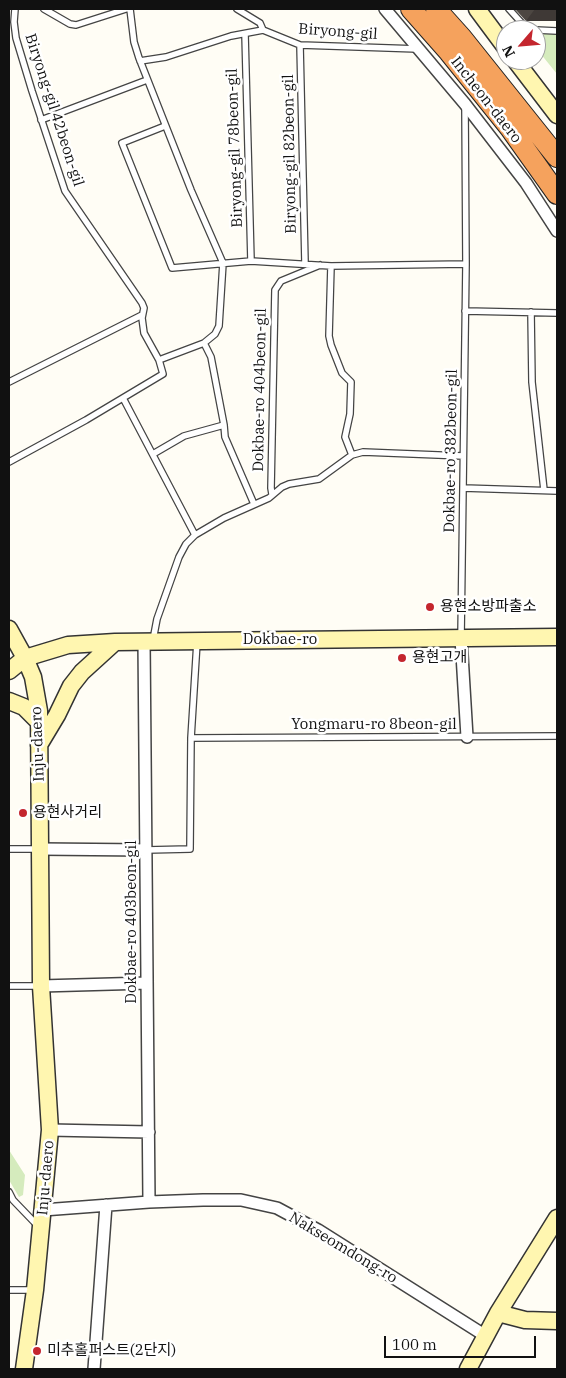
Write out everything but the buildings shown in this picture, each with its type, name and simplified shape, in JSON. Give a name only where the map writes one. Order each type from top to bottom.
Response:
[{"type":"highway","name":"Incheon-daero","points":[[411,9],[449,52],[510,128],[557,194]]},
{"type":"highway","name":"Incheon-daero","points":[[436,9],[462,38],[557,157]]},
{"type":"main road","points":[[478,9],[496,34]]},
{"type":"main road","points":[[523,70],[557,115]]},
{"type":"main road","name":"Inju-daero","points":[[9,630],[26,658],[33,677],[39,710],[41,986],[50,1130],[35,1290],[22,1368]]},
{"type":"main road","name":"Dokbae-ro","points":[[9,671],[26,658],[68,645],[115,642],[557,637]]},
{"type":"main road","points":[[39,745],[57,715],[71,686],[82,672],[115,642]]},
{"type":"main road","points":[[9,701],[24,707],[39,722]]},
{"type":"main road","points":[[468,1369],[498,1313],[557,1218]]},
{"type":"main road","points":[[498,1313],[525,1320],[557,1322]]},
{"type":"street","points":[[385,9],[465,104],[526,183],[557,231]]},
{"type":"street","points":[[461,638],[467,737]]},
{"type":"street","name":"Dokbae-ro 403beon-gil","points":[[149,641],[146,850],[149,1202]]},
{"type":"street","points":[[40,849],[146,850]]},
{"type":"street","points":[[41,986],[148,983]]},
{"type":"street","points":[[50,1130],[149,1132]]},
{"type":"street","name":"Nakseomdong-ro","points":[[44,1210],[149,1202],[241,1200],[277,1208],[318,1230],[481,1333]]},
{"type":"street","points":[[94,1369],[106,1205]]},
{"type":"lane","name":"Biryong-gil 42beon-gil","points":[[15,9],[16,38],[65,191],[142,303],[144,308],[142,315],[144,333],[159,360]]},
{"type":"lane","points":[[44,9],[70,24],[76,25],[126,9]]},
{"type":"lane","points":[[9,462],[163,374],[159,360],[204,343],[215,334],[218,326],[223,263],[190,190],[140,61],[134,42],[130,9]]},
{"type":"lane","name":"Biryong-gil","points":[[237,9],[260,23],[263,30],[300,45],[419,49]]},
{"type":"lane","points":[[508,9],[518,20]]},
{"type":"lane","points":[[140,61],[166,57],[231,36],[263,30]]},
{"type":"lane","name":"Biryong-gil 78beon-gil","points":[[245,34],[251,261]]},
{"type":"lane","name":"Biryong-gil 82beon-gil","points":[[300,45],[305,263]]},
{"type":"lane","points":[[41,120],[147,80]]},
{"type":"lane","name":"Dokbae-ro 382beon-gil","points":[[461,638],[466,264],[465,104]]},
{"type":"lane","points":[[165,126],[122,143],[172,268],[251,261],[331,266],[466,264]]},
{"type":"lane","name":"Dokbae-ro 404beon-gil","points":[[272,494],[275,300],[277,286],[281,280],[321,264]]},
{"type":"lane","points":[[331,266],[329,336],[342,373],[351,382],[350,414],[345,437],[352,455],[363,452],[463,456]]},
{"type":"lane","points":[[465,311],[557,313]]},
{"type":"lane","points":[[531,312],[532,382],[544,490]]},
{"type":"lane","points":[[9,382],[142,315]]},
{"type":"lane","name":"Dokbae-ro 404beon-gil","points":[[204,343],[211,357],[224,425],[224,437],[254,504]]},
{"type":"lane","points":[[123,398],[195,535]]},
{"type":"lane","points":[[153,454],[184,436],[224,425]]},
{"type":"lane","name":"Dokbae-ro 404beon-gil","points":[[149,641],[179,557],[186,544],[195,535],[272,494],[276,490],[290,484],[319,479],[352,455]]},
{"type":"lane","points":[[463,488],[557,491]]},
{"type":"lane","points":[[146,850],[190,849],[191,738],[197,640]]},
{"type":"lane","name":"Yongmaru-ro 8beon-gil","points":[[191,738],[557,736]]},
{"type":"lane","points":[[9,849],[40,849]]},
{"type":"lane","points":[[9,986],[41,986]]},
{"type":"lane","points":[[9,1192],[13,1200],[41,1229]]},
{"type":"lane","points":[[9,1290],[35,1290]]},
{"type":"green space","points":[[546,34],[557,34],[557,74],[546,60]]},
{"type":"green space","points":[[9,1150],[25,1175],[23,1195],[19,1197],[9,1180]]},
{"type":"place","name":"용현소방파출소","points":[[430,607]]},
{"type":"place","name":"용현고개","points":[[402,658]]},
{"type":"place","name":"용현사거리","points":[[23,813]]},
{"type":"place","name":"미추홀퍼스트(2단지)","points":[[37,1351]]}]
